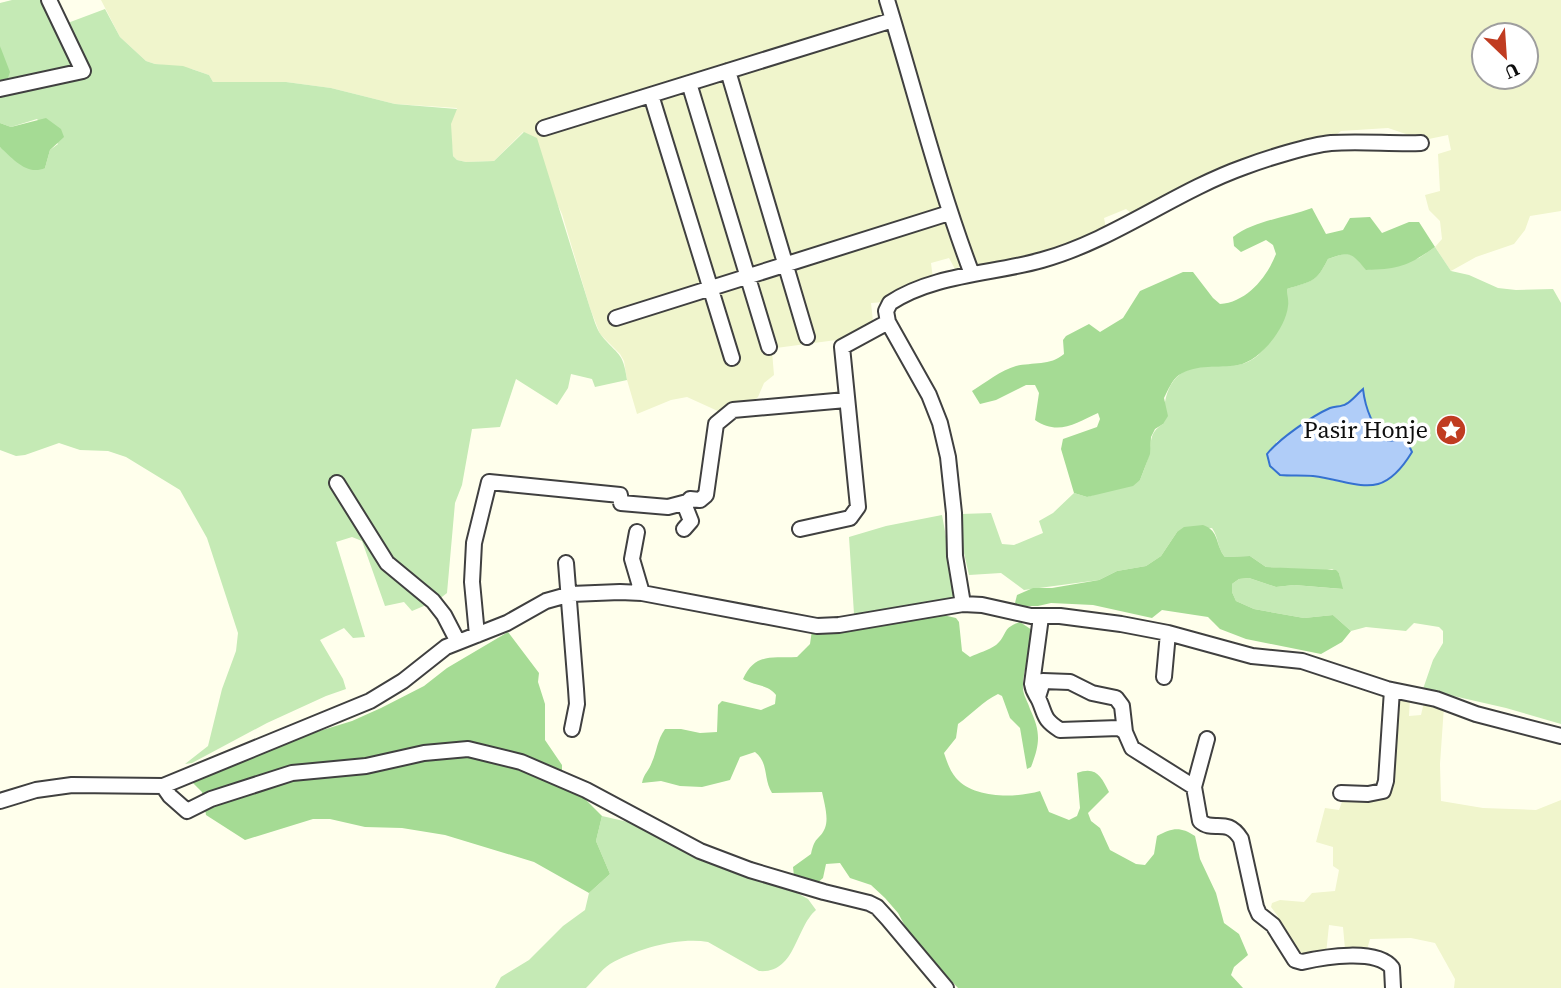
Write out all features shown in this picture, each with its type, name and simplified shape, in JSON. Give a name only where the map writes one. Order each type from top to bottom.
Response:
[{"type":"street","points":[[0,89],[83,71],[49,0]]},
{"type":"street","points":[[887,0],[949,213],[972,274]]},
{"type":"street","points":[[544,128],[893,20]]},
{"type":"street","points":[[728,71],[807,337]]},
{"type":"street","points":[[689,83],[769,347]]},
{"type":"street","points":[[651,95],[732,358]]},
{"type":"street","points":[[963,604],[955,556],[954,513],[947,457],[940,423],[929,394],[888,322],[886,311],[890,303],[922,288],[972,274],[1044,260],[1098,240],[1160,205],[1254,164],[1329,143],[1421,143]]},
{"type":"street","points":[[616,318],[949,213]]},
{"type":"street","points":[[800,529],[850,518],[858,507],[842,347],[888,322]]},
{"type":"street","points":[[477,635],[472,582],[474,543],[489,482],[620,495],[621,503],[668,507],[690,499],[705,498],[716,424],[726,414],[733,410],[846,400]]},
{"type":"street","points":[[337,483],[387,563],[433,601],[444,615],[458,642]]},
{"type":"street","points":[[684,529],[691,521],[685,506],[687,502]]},
{"type":"street","points":[[637,532],[632,559],[642,593]]},
{"type":"street","points":[[566,563],[577,704],[572,729]]},
{"type":"street","points":[[0,802],[36,790],[72,785],[163,786],[370,701],[403,681],[446,647],[506,623],[546,601],[568,594],[642,593],[817,626],[839,625],[963,604],[1041,617],[1060,616],[1121,624],[1252,656],[1302,661],[1392,690],[1436,699],[1476,714],[1561,736]]},
{"type":"street","points":[[1041,617],[1032,674],[1034,693],[1038,697],[1042,714],[1057,729],[1119,728],[1125,732]]},
{"type":"street","points":[[1164,677],[1168,634]]},
{"type":"street","points":[[1038,697],[1043,681],[1060,680],[1091,693],[1116,698],[1123,712],[1125,732],[1135,751],[1194,787]]},
{"type":"street","points":[[1342,793],[1368,794],[1383,791],[1386,781],[1392,690]]},
{"type":"street","points":[[1207,739],[1194,787],[1199,817],[1202,825],[1227,825],[1241,839],[1257,911],[1273,925],[1295,960],[1348,955],[1386,961],[1392,968],[1393,988]]},
{"type":"street","points":[[163,786],[187,811],[211,799],[292,773],[366,766],[442,750],[468,749],[521,762],[586,790],[700,851],[762,874],[877,907],[946,988]]},
{"type":"green space","points":[[12,0],[42,0],[57,27],[105,9],[120,37],[146,61],[183,66],[209,75],[213,82],[286,82],[331,88],[395,104],[457,109],[451,124],[453,156],[457,160],[494,161],[524,132],[537,138],[596,325],[624,364],[627,380],[595,387],[592,379],[571,374],[568,388],[557,405],[516,379],[500,427],[472,429],[462,485],[455,503],[447,593],[438,600],[412,611],[404,602],[385,606],[362,541],[352,537],[336,542],[365,637],[353,638],[344,628],[320,640],[346,689],[267,723],[192,763],[185,764],[208,746],[222,689],[236,651],[238,633],[207,538],[180,490],[126,457],[108,451],[80,450],[59,443],[25,455],[16,456],[0,450],[0,147],[45,168],[50,150],[58,144],[37,119],[11,127],[0,123],[0,81],[4,80],[0,46],[0,3]]},
{"type":"green space","points":[[101,0],[1561,0],[1561,211],[1530,216],[1525,230],[1514,244],[1476,257],[1451,271],[1435,247],[1442,239],[1440,221],[1429,210],[1425,195],[1440,191],[1438,154],[1451,150],[1448,135],[1424,140],[1388,128],[1341,131],[1333,137],[1212,177],[1131,213],[1126,209],[1104,218],[1106,228],[1077,242],[1024,258],[981,267],[974,262],[955,269],[949,258],[931,263],[933,279],[884,302],[871,303],[873,321],[844,339],[776,348],[772,351],[774,375],[764,383],[758,397],[752,402],[720,412],[687,397],[671,400],[637,414],[624,361],[600,334],[562,214],[523,132],[494,161],[466,162],[453,156],[450,124],[457,108],[395,104],[331,88],[286,82],[213,82],[209,75],[192,69],[146,61],[120,37]]},
{"type":"green space","points":[[0,46],[10,72],[8,78],[0,81]]},
{"type":"green space","points":[[46,118],[61,129],[64,137],[50,150],[45,168],[26,168],[0,147],[0,123],[11,127]]},
{"type":"green space","points":[[1312,208],[1326,234],[1343,230],[1350,218],[1370,217],[1382,233],[1409,222],[1419,222],[1435,247],[1410,262],[1387,269],[1366,270],[1350,255],[1335,256],[1328,259],[1320,273],[1312,280],[1287,289],[1288,306],[1282,324],[1270,342],[1255,357],[1238,365],[1186,371],[1170,385],[1164,398],[1168,416],[1151,437],[1150,454],[1140,480],[1133,486],[1087,497],[1074,493],[1061,449],[1063,439],[1097,427],[1100,419],[1098,413],[1074,424],[1051,427],[1035,420],[1039,393],[1035,385],[1026,385],[996,400],[980,404],[972,391],[1010,368],[1059,358],[1064,354],[1063,340],[1066,336],[1089,324],[1100,332],[1123,318],[1140,291],[1183,272],[1193,272],[1220,304],[1239,299],[1255,287],[1276,254],[1273,245],[1266,240],[1241,252],[1234,246],[1233,237],[1261,223]]},
{"type":"green space","points":[[1435,247],[1451,271],[1469,275],[1498,288],[1553,289],[1561,303],[1561,724],[1423,689],[1433,660],[1443,643],[1443,631],[1439,627],[1414,623],[1406,631],[1366,627],[1351,631],[1333,615],[1304,618],[1254,609],[1236,601],[1232,584],[1239,579],[1249,578],[1276,587],[1294,585],[1342,589],[1339,573],[1332,569],[1322,571],[1266,567],[1250,556],[1225,557],[1212,528],[1177,532],[1161,556],[1146,566],[1117,571],[1099,580],[1024,590],[1001,573],[969,575],[961,540],[961,514],[991,513],[1002,544],[1014,545],[1043,533],[1039,521],[1053,513],[1074,493],[1087,497],[1140,480],[1153,435],[1163,424],[1167,393],[1176,378],[1193,368],[1238,365],[1255,358],[1280,324],[1286,308],[1287,289],[1312,280],[1320,273],[1328,259],[1346,253],[1354,256],[1367,270],[1419,258]],"holes":[[[1362,389],[1370,417],[1383,436],[1388,441],[1401,438],[1350,484],[1313,476],[1280,475],[1276,442],[1332,407],[1346,405]]]},
{"type":"green space","points":[[942,515],[957,597],[854,614],[849,537],[886,526]]},
{"type":"green space","points":[[1203,525],[1215,535],[1225,557],[1250,556],[1266,567],[1336,570],[1343,589],[1294,585],[1276,587],[1249,578],[1239,579],[1232,584],[1236,601],[1254,609],[1304,618],[1333,615],[1351,631],[1342,642],[1321,654],[1246,639],[1220,629],[1208,617],[1162,610],[1152,618],[1093,605],[1051,603],[1020,606],[1015,603],[1017,595],[1033,588],[1052,588],[1099,580],[1117,571],[1146,566],[1161,556],[1177,532],[1184,527]]},
{"type":"green space","points":[[943,615],[956,618],[959,622],[962,651],[970,657],[996,645],[1014,624],[1020,622],[1032,630],[1023,688],[1038,731],[1038,745],[1031,767],[1027,769],[1020,728],[1010,718],[1002,696],[998,694],[958,724],[956,738],[944,753],[956,778],[973,790],[996,795],[1040,791],[1049,812],[1069,820],[1077,816],[1080,808],[1077,773],[1093,772],[1100,777],[1109,792],[1088,813],[1091,821],[1100,828],[1110,850],[1136,864],[1145,865],[1154,854],[1157,836],[1162,833],[1180,829],[1195,836],[1200,859],[1216,893],[1224,923],[1239,934],[1248,955],[1234,967],[1231,975],[1243,988],[958,988],[911,937],[898,913],[885,898],[871,885],[850,878],[840,863],[826,864],[823,878],[816,884],[794,876],[793,867],[811,854],[825,828],[822,792],[772,793],[762,761],[755,752],[740,757],[730,780],[702,787],[680,786],[661,781],[642,783],[665,729],[717,732],[718,705],[722,701],[761,710],[775,704],[776,695],[773,691],[743,679],[759,661],[797,657],[810,644],[812,630]]},
{"type":"green space","points":[[508,632],[539,673],[538,682],[545,704],[545,740],[562,765],[562,788],[584,798],[602,816],[596,841],[610,874],[589,893],[534,862],[445,835],[313,819],[245,840],[206,815],[202,792],[191,781],[381,708],[424,686],[447,668]]},
{"type":"green space","points":[[1395,699],[1410,699],[1409,716],[1421,715],[1424,702],[1444,706],[1440,764],[1441,801],[1483,808],[1536,810],[1561,800],[1561,988],[1454,988],[1455,979],[1435,943],[1411,938],[1370,939],[1366,953],[1345,949],[1343,927],[1329,925],[1326,954],[1304,957],[1293,949],[1271,907],[1272,903],[1280,900],[1304,902],[1312,893],[1335,891],[1339,870],[1333,866],[1333,847],[1316,842],[1325,808],[1339,810],[1343,799],[1355,802],[1385,797]]},
{"type":"green space","points":[[602,816],[628,822],[725,868],[790,889],[808,899],[816,910],[803,928],[788,958],[771,970],[759,971],[708,942],[684,941],[645,949],[621,959],[607,966],[586,988],[495,988],[501,977],[529,960],[563,926],[585,910],[589,893],[610,874],[596,841]]},
{"type":"water","points":[[1363,389],[1368,410],[1378,431],[1388,441],[1406,439],[1412,452],[1390,478],[1379,484],[1357,484],[1313,476],[1280,475],[1270,466],[1267,454],[1279,442],[1296,428],[1330,408],[1348,403]]},
{"type":"place","name":"Pasir Honje","points":[[1451,430]]}]
